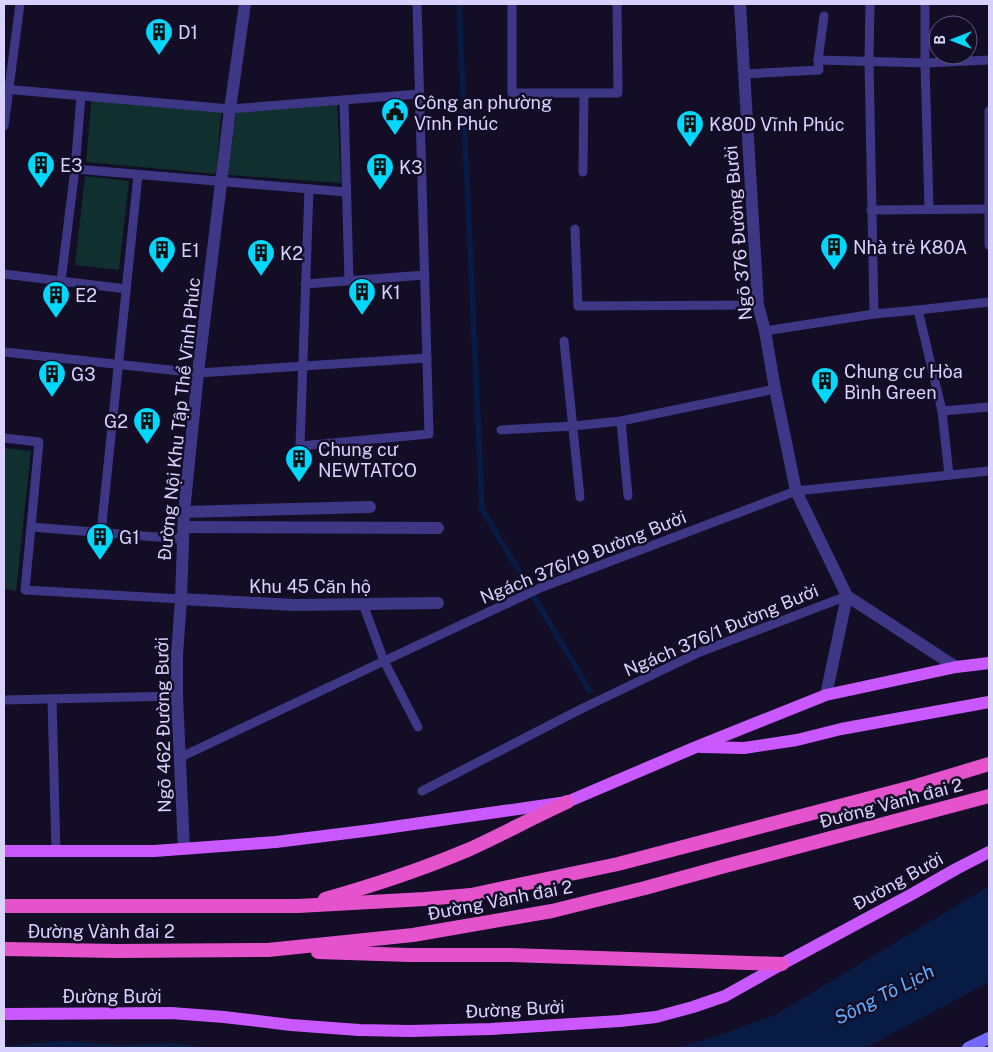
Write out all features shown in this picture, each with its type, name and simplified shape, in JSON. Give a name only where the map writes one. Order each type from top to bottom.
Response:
[{"type":"highway","name":"Đường Vành đai 2","points":[[4,906],[298,906],[425,899],[471,894],[593,870],[715,840],[888,794],[989,764]]},
{"type":"highway","name":"Đường Vành đai 2","points":[[4,949],[117,951],[268,950],[413,935],[552,911],[989,796]]},
{"type":"highway","points":[[298,906],[417,870],[471,848],[566,802]]},
{"type":"highway","points":[[268,950],[409,956],[510,956],[782,964]]},
{"type":"main road","points":[[4,851],[154,851],[276,842],[566,802],[826,695],[956,667],[989,663]]},
{"type":"main road","points":[[696,747],[744,748],[797,740],[841,729],[989,702]]},
{"type":"main road","name":"Đường Bưởi","points":[[4,1014],[170,1013],[291,1025],[410,1032],[491,1029],[656,1017],[725,996],[989,852]]},
{"type":"main road","points":[[968,1048],[989,1038]]},
{"type":"street","name":"Đường Nội Khu Tập Thể Vĩnh Phúc","points":[[181,599],[184,512],[198,374],[230,109],[245,4]]},
{"type":"street","name":"Ngõ 376 Đường Bưởi","points":[[740,4],[758,305],[765,331],[796,490],[846,596]]},
{"type":"street","points":[[184,512],[370,507]]},
{"type":"street","points":[[183,533],[438,528]]},
{"type":"street","points":[[826,695],[846,596],[956,667]]},
{"type":"street","name":"Khu 45 Căn hộ","points":[[181,599],[295,605],[438,603]]},
{"type":"street","name":"Ngõ 462 Đường Bưởi","points":[[181,599],[177,655],[177,696],[184,849]]},
{"type":"lane","points":[[4,126],[6,89],[20,4]]},
{"type":"lane","points":[[309,189],[300,446],[430,434],[417,4]]},
{"type":"lane","points":[[512,4],[512,93],[618,93],[617,4]]},
{"type":"lane","points":[[870,4],[869,60],[874,314]]},
{"type":"lane","points":[[925,4],[929,209]]},
{"type":"lane","points":[[744,74],[819,70],[818,60],[824,16]]},
{"type":"lane","points":[[818,60],[925,63],[989,60]]},
{"type":"lane","points":[[6,89],[230,109],[419,94]]},
{"type":"lane","points":[[583,172],[584,93]]},
{"type":"lane","points":[[61,281],[75,169],[81,96]]},
{"type":"lane","points":[[344,100],[349,281]]},
{"type":"lane","points":[[989,111],[989,245]]},
{"type":"lane","points":[[75,169],[346,192]]},
{"type":"lane","points":[[101,533],[138,175]]},
{"type":"lane","points":[[872,210],[989,209]]},
{"type":"lane","points":[[575,229],[578,306],[758,305]]},
{"type":"lane","points":[[4,274],[126,289]]},
{"type":"lane","points":[[305,284],[425,275]]},
{"type":"lane","points":[[765,331],[874,314],[989,302]]},
{"type":"lane","points":[[918,310],[942,411],[949,475]]},
{"type":"lane","points":[[564,341],[580,497]]},
{"type":"lane","points":[[4,352],[198,374],[427,358]]},
{"type":"lane","points":[[501,430],[621,421],[775,389]]},
{"type":"lane","points":[[942,411],[989,407]]},
{"type":"lane","points":[[621,421],[628,496]]},
{"type":"lane","points":[[4,438],[39,442],[25,590],[181,599]]},
{"type":"lane","name":"Ngách 376/19 Đường Bưởi","points":[[179,758],[540,588],[796,490],[989,471]]},
{"type":"lane","points":[[31,527],[101,533],[183,533]]},
{"type":"lane","name":"Ngách 376/1 Đường Bưởi","points":[[422,791],[581,709],[700,652],[846,596]]},
{"type":"lane","points":[[363,604],[384,661],[418,726]]},
{"type":"lane","points":[[4,700],[177,696]]},
{"type":"lane","points":[[52,699],[56,852]]},
{"type":"green space","points":[[92,93],[222,105],[216,174],[86,162]]},
{"type":"green space","points":[[337,102],[341,183],[228,175],[237,104]]},
{"type":"green space","points":[[85,176],[129,181],[119,270],[75,265]]},
{"type":"green space","points":[[4,448],[31,451],[16,591],[4,589]]},
{"type":"water","name":"Sông Tô Lịch","points":[[989,886],[989,982],[866,1048],[676,1048],[717,1036],[775,1015]]},
{"type":"water","points":[[62,1041],[118,1045],[173,1043],[209,1048],[4,1048],[4,1046]]},
{"type":"waterway","points":[[459,4],[482,509],[590,691]]},
{"type":"place","name":"D1","points":[[159,56]]},
{"type":"place","name":"Công an phường Vĩnh Phúc","points":[[395,136]]},
{"type":"place","name":"K80D Vĩnh Phúc","points":[[690,148]]},
{"type":"place","name":"E3","points":[[41,189]]},
{"type":"place","name":"K3","points":[[380,191]]},
{"type":"place","name":"Nhà trẻ K80A","points":[[834,271]]},
{"type":"place","name":"E1","points":[[162,274]]},
{"type":"place","name":"K2","points":[[261,277]]},
{"type":"place","name":"K1","points":[[362,316]]},
{"type":"place","name":"E2","points":[[56,319]]},
{"type":"place","name":"G3","points":[[52,398]]},
{"type":"place","name":"Chung cư Hòa Bình Green","points":[[825,405]]},
{"type":"place","name":"G2","points":[[147,445]]},
{"type":"place","name":"Chung cư NEWTATCO","points":[[299,483]]},
{"type":"place","name":"G1","points":[[100,561]]}]
